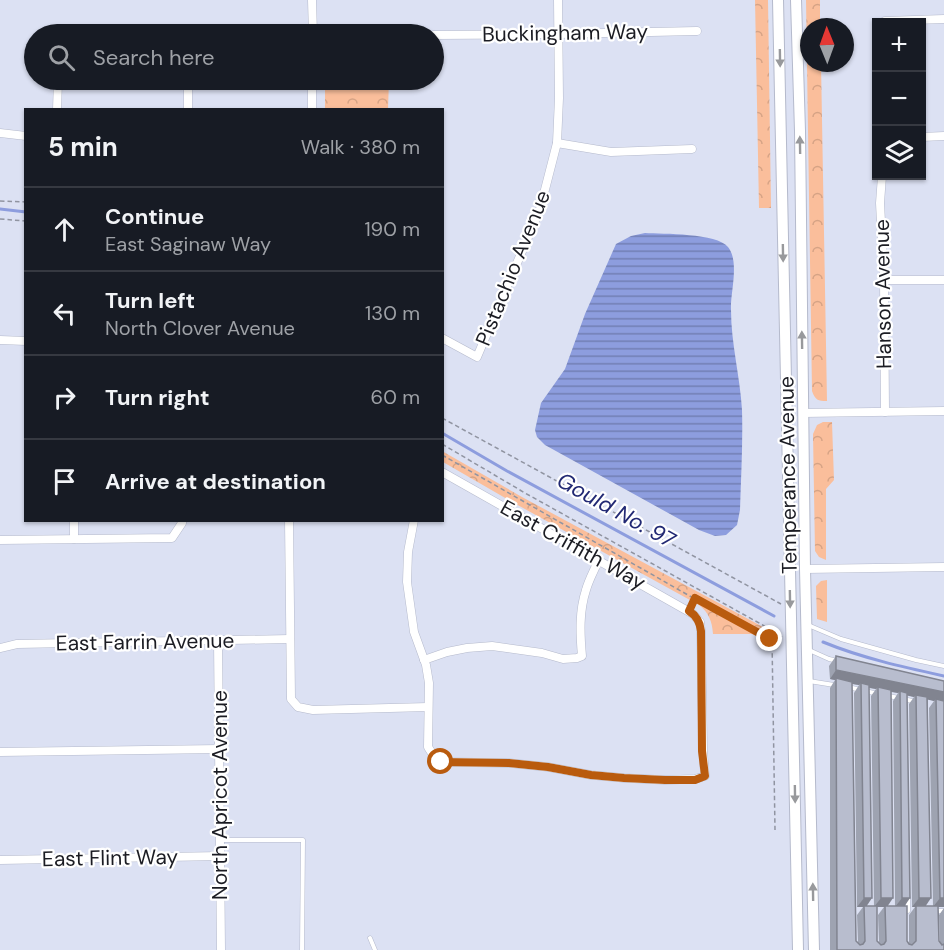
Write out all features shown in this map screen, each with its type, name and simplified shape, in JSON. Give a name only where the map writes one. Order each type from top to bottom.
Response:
[{"type":"main road","name":"Temperance Avenue","points":[[778,0],[798,950]]},
{"type":"main road","name":"Temperance Avenue","points":[[796,0],[814,950]]},
{"type":"main road","points":[[788,476],[794,489],[795,556],[805,569]]},
{"type":"street","points":[[312,0],[313,24]]},
{"type":"street","name":"Pistachio Avenue","points":[[444,339],[477,357],[540,209],[557,144],[558,0]]},
{"type":"street","points":[[926,20],[944,19]]},
{"type":"street","name":"Buckingham Way","points":[[444,35],[697,31]]},
{"type":"street","points":[[57,108],[58,90]]},
{"type":"street","points":[[188,90],[188,108]]},
{"type":"street","points":[[312,90],[312,108]]},
{"type":"street","points":[[0,133],[24,136]]},
{"type":"street","points":[[926,137],[944,136]]},
{"type":"street","points":[[557,144],[611,152],[692,149]]},
{"type":"street","name":"Hanson Avenue","points":[[882,180],[880,203],[884,280],[885,412]]},
{"type":"street","points":[[884,280],[944,280]]},
{"type":"street","points":[[0,340],[24,340]]},
{"type":"street","points":[[803,413],[944,411]]},
{"type":"street","name":"East Criffith Way","points":[[428,707],[428,747],[435,758],[441,762],[509,763],[624,778],[695,780],[705,776],[702,751],[700,622],[689,611],[444,473]]},
{"type":"street","points":[[74,522],[74,539]]},
{"type":"street","points":[[0,540],[172,538],[182,522]]},
{"type":"street","points":[[289,522],[291,699],[298,707],[313,710],[428,707],[429,683],[414,632],[407,582],[408,552],[414,522]]},
{"type":"street","points":[[424,660],[447,652],[492,646],[542,653],[563,659],[582,656],[580,633],[585,591],[599,559]]},
{"type":"street","points":[[805,569],[944,567]]},
{"type":"street","name":"East Farrin Avenue","points":[[0,648],[17,644],[290,639]]},
{"type":"street","name":"North Apricot Avenue","points":[[218,640],[221,950]]},
{"type":"street","points":[[0,752],[220,749]]},
{"type":"street","name":"East Flint Way","points":[[0,860],[220,856]]},
{"type":"lane","points":[[807,625],[841,639],[944,666]]},
{"type":"lane","points":[[808,649],[840,661]]},
{"type":"lane","points":[[808,681],[925,704]]},
{"type":"lane","points":[[867,691],[867,703]]},
{"type":"lane","points":[[220,840],[303,840],[302,950]]},
{"type":"lane","points":[[908,887],[907,911],[919,911]]},
{"type":"lane","points":[[929,911],[944,911]]},
{"type":"lane","points":[[935,911],[935,920]]},
{"type":"lane","points":[[370,938],[375,950]]},
{"type":"path","points":[[0,201],[24,202]]},
{"type":"path","points":[[0,219],[24,221]]},
{"type":"path","points":[[444,419],[790,610]]},
{"type":"path","points":[[444,445],[525,493],[778,635],[791,640]]},
{"type":"path","points":[[444,456],[772,640],[775,830]]},
{"type":"path","points":[[689,611],[695,598]]},
{"type":"green space","points":[[755,0],[768,0],[771,208],[759,208]]},
{"type":"green space","points":[[806,0],[820,0],[820,18],[806,18]]},
{"type":"green space","points":[[807,72],[821,72],[827,401],[817,399],[812,391]]},
{"type":"green space","points":[[325,90],[389,90],[388,108],[325,108]]},
{"type":"green space","points":[[832,422],[834,480],[826,489],[826,560],[819,557],[815,551],[813,434],[817,425]]},
{"type":"green space","points":[[444,452],[522,497],[778,635],[778,647],[752,634],[713,634],[709,618],[699,605],[444,463]]},
{"type":"green space","points":[[827,580],[827,622],[817,619],[816,586],[821,581]]},
{"type":"water","points":[[645,233],[689,235],[713,239],[722,242],[732,253],[734,269],[731,322],[741,398],[742,447],[740,510],[737,525],[726,535],[715,536],[699,530],[545,445],[537,437],[535,430],[541,403],[565,369],[585,314],[616,244],[631,236]]},
{"type":"building","points":[[836,656],[944,681],[944,692],[836,670]]},
{"type":"building","points":[[836,678],[852,682],[856,941],[860,945],[865,941],[864,906],[877,906],[877,941],[881,945],[886,941],[885,906],[907,906],[907,941],[912,945],[916,941],[916,906],[938,906],[939,941],[942,945],[944,944],[944,950],[837,950]]},
{"type":"building","points":[[861,683],[869,685],[872,898],[864,898]]},
{"type":"building","points":[[878,687],[891,690],[893,898],[881,898]]},
{"type":"building","points":[[900,691],[907,693],[910,898],[902,898]]},
{"type":"building","points":[[916,695],[927,697],[931,898],[919,898]]},
{"type":"building","points":[[936,699],[944,701],[944,898],[940,898]]},
{"type":"waterway","name":"Gould No. 97","points":[[0,209],[24,212]]},
{"type":"waterway","name":"Gould No. 97","points":[[444,434],[507,471],[774,616]]},
{"type":"waterway","name":"Gould No. 97","points":[[823,642],[898,666],[944,676]]},
{"type":"route","points":[[441,762],[509,763],[591,775],[695,780],[705,776],[702,751],[701,631],[700,622],[689,611],[695,598],[770,639]]}]
